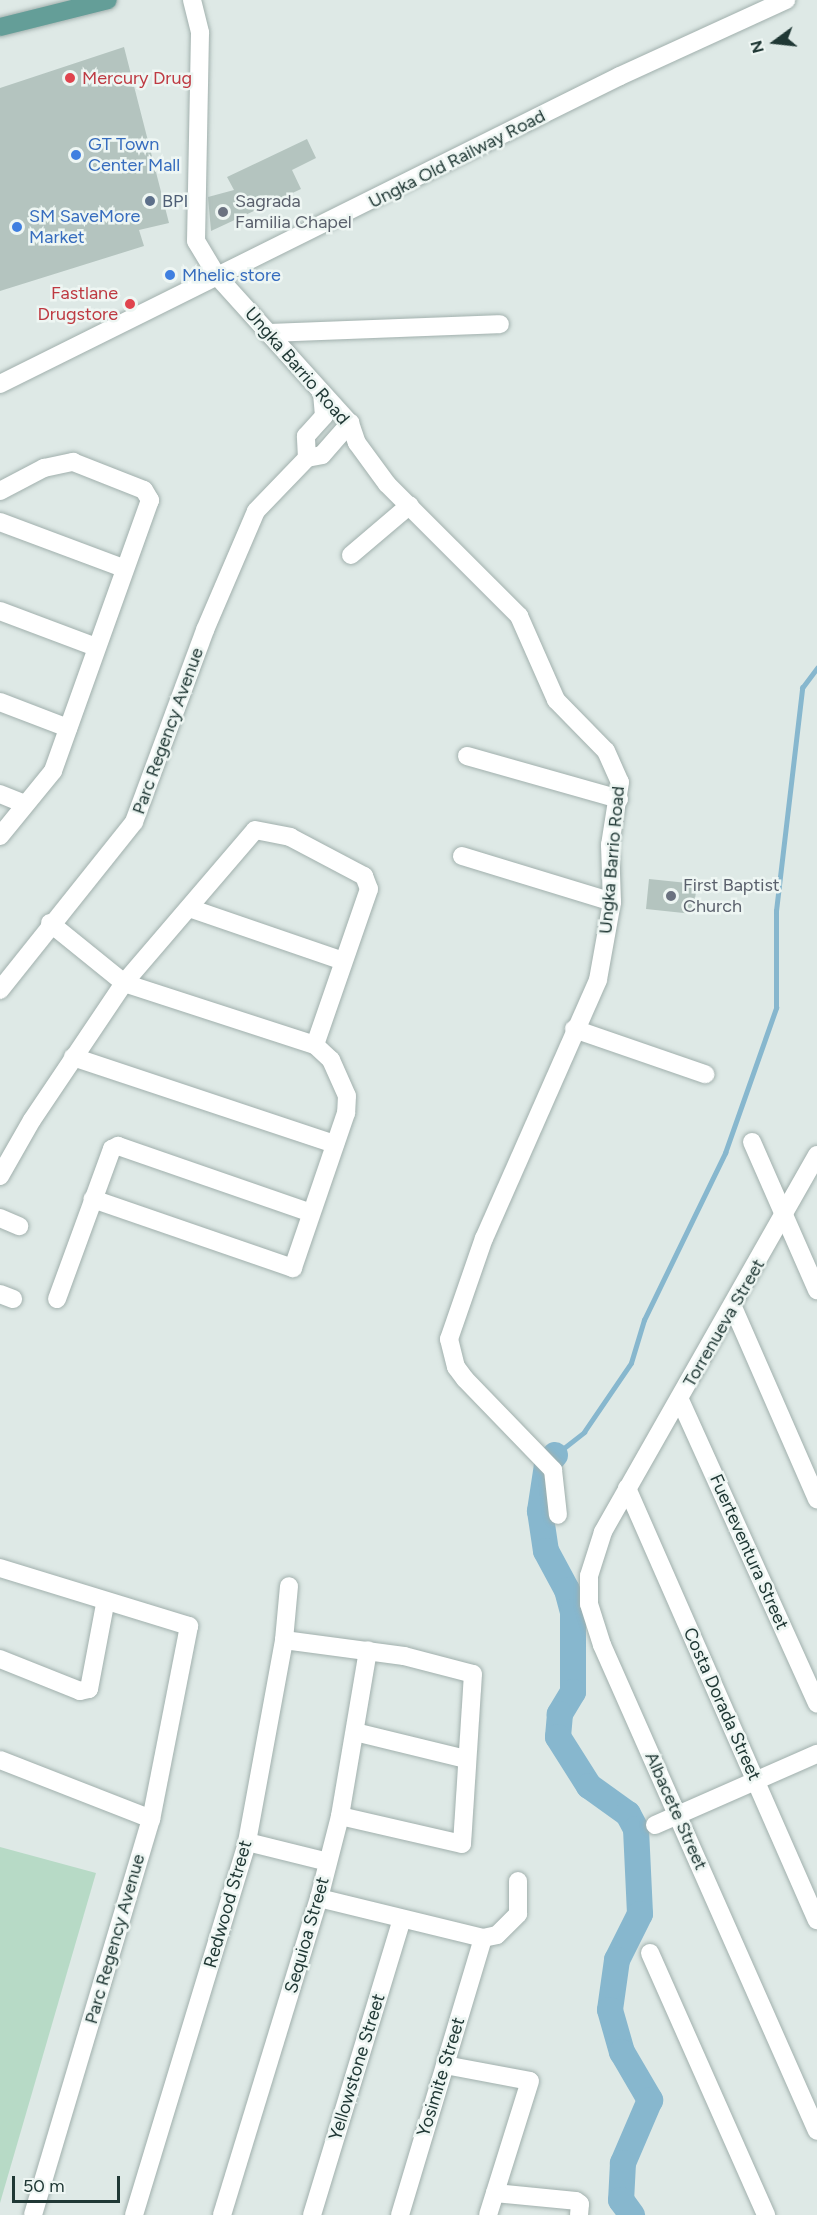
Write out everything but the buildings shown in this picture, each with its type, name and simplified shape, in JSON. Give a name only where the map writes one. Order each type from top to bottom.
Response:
[{"type":"main road","points":[[0,27],[46,12],[66,0]]},
{"type":"main road","points":[[46,12],[71,12],[108,0]]},
{"type":"street","name":"Ungka Barrio Road","points":[[192,0],[200,33],[196,241],[217,276],[350,423],[366,456],[410,505],[519,616],[556,700],[606,751],[619,777],[619,799],[610,845],[612,903],[598,980],[574,1029],[484,1238],[449,1339],[456,1367],[465,1379],[543,1455],[553,1470],[558,1515]]},
{"type":"street","name":"Ungka Old Railway Road","points":[[0,384],[620,76],[786,0]]},
{"type":"street","points":[[269,333],[500,324]]},
{"type":"street","points":[[307,458],[306,436],[324,416],[322,393]]},
{"type":"street","name":"Parc Regency Avenue","points":[[0,990],[50,923],[134,822],[205,630],[256,511],[307,458],[322,455],[350,423]]},
{"type":"street","points":[[0,491],[44,468],[73,462],[149,493],[142,522],[123,568],[53,771],[0,836]]},
{"type":"street","points":[[351,555],[410,505]]},
{"type":"street","points":[[0,522],[123,568]]},
{"type":"street","points":[[0,611],[96,647]]},
{"type":"street","points":[[0,702],[68,728]]},
{"type":"street","points":[[467,756],[619,799]]},
{"type":"street","points":[[0,794],[25,804]]},
{"type":"street","points":[[0,1176],[73,1057],[124,983],[192,909],[255,830],[276,832],[364,876],[369,889],[366,906],[343,961],[315,1045]]},
{"type":"street","points":[[462,856],[612,903]]},
{"type":"street","points":[[192,909],[343,961]]},
{"type":"street","points":[[50,923],[124,983],[315,1045],[331,1060],[347,1096],[335,1144],[293,1268],[93,1199]]},
{"type":"street","points":[[574,1029],[705,1074]]},
{"type":"street","points":[[73,1057],[335,1144]]},
{"type":"street","points":[[752,1142],[817,1290]]},
{"type":"street","points":[[57,1299],[112,1149],[128,1146],[310,1213]]},
{"type":"street","name":"Torrenueva Street","points":[[627,1488],[785,1216],[817,1155]]},
{"type":"street","points":[[0,1218],[19,1226]]},
{"type":"street","points":[[733,1307],[817,1499]]},
{"type":"street","name":"Fuerteventura Street","points":[[680,1400],[817,1704]]},
{"type":"street","name":"Costa Dorada Street","points":[[627,1488],[817,1920]]},
{"type":"street","name":"Albacete Street","points":[[627,1488],[593,1554],[590,1604],[602,1645],[817,2131]]},
{"type":"street","points":[[0,1568],[105,1604],[89,1689],[80,1691],[0,1659]]},
{"type":"street","name":"Redwood Street","points":[[134,2215],[247,1842],[284,1640],[289,1586]]},
{"type":"street","name":"Parc Regency Avenue","points":[[33,2215],[151,1819],[189,1626],[105,1604]]},
{"type":"street","points":[[284,1640],[369,1650],[473,1674],[462,1844],[340,1816]]},
{"type":"street","name":"Sequioa Street","points":[[222,2215],[319,1898],[340,1816],[369,1650]]},
{"type":"street","points":[[355,1732],[466,1759]]},
{"type":"street","points":[[655,1826],[817,1754]]},
{"type":"street","points":[[0,1760],[151,1819]]},
{"type":"street","points":[[247,1842],[328,1862]]},
{"type":"street","points":[[319,1898],[483,1938],[497,1935],[518,1914],[518,1881]]},
{"type":"street","name":"Yellowstone Street","points":[[312,2215],[402,1918]]},
{"type":"street","name":"Yosimite Street","points":[[400,2215],[483,1938]]},
{"type":"street","points":[[650,1953],[766,2215]]},
{"type":"street","points":[[445,2065],[530,2081],[488,2215]]},
{"type":"street","points":[[495,2193],[576,2201],[580,2204],[579,2215]]},
{"type":"green space","points":[[0,1847],[96,1873],[0,2203]]},
{"type":"waterway","points":[[555,1455],[584,1432],[631,1363],[644,1320],[725,1153],[776,1008],[776,911],[802,688],[817,668]]},
{"type":"waterway","points":[[555,1455],[547,1465],[540,1511],[546,1551],[567,1590],[573,1612],[573,1692],[560,1714],[558,1737],[589,1786],[628,1814],[636,1829],[640,1914],[617,1960],[610,2010],[622,2052],[650,2100],[623,2163],[621,2200],[632,2215]]},
{"type":"place","name":"Mercury Drug","points":[[70,78]]},
{"type":"place","name":"GT Town Center Mall","points":[[76,155]]},
{"type":"place","name":"BPI","points":[[150,201]]},
{"type":"place","name":"Sagrada Familia Chapel","points":[[223,212]]},
{"type":"place","name":"SM SaveMore Market","points":[[17,227]]},
{"type":"place","name":"Mhelic store","points":[[170,275]]},
{"type":"place","name":"Fastlane Drugstore","points":[[130,304]]},
{"type":"place","name":"First Baptist Church","points":[[671,896]]}]
